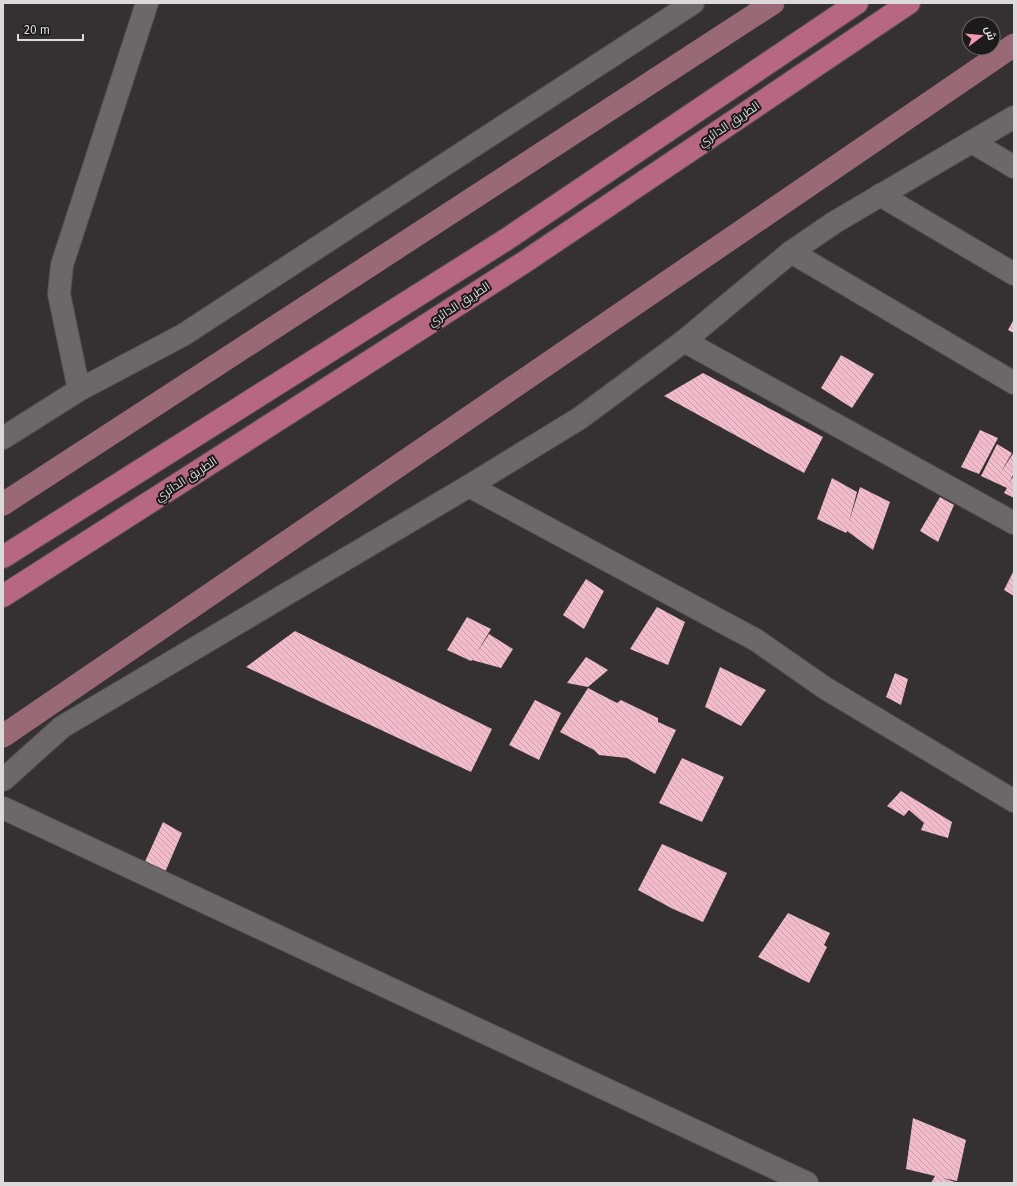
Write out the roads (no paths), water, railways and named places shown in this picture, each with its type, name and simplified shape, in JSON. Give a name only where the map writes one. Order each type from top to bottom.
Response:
[{"type":"highway","points":[[3,557],[507,239],[857,3]]},
{"type":"highway","name":"الطريق الدائري","points":[[3,596],[516,267],[909,3]]},
{"type":"street","points":[[79,390],[59,294],[62,265],[148,3]]},
{"type":"street","points":[[3,438],[79,390],[183,335],[693,3]]},
{"type":"street","points":[[3,780],[62,727],[469,486],[580,418],[684,341],[791,252],[835,222],[1014,117]]},
{"type":"street","points":[[972,142],[1014,167]]},
{"type":"street","points":[[880,195],[1014,274]]},
{"type":"street","points":[[791,252],[1014,383]]},
{"type":"street","points":[[684,341],[1014,523]]},
{"type":"street","points":[[469,486],[756,640],[825,688],[1014,802]]},
{"type":"street","points":[[3,808],[807,1183]]},
{"type":"waterway","points":[[3,504],[773,3]]},
{"type":"waterway","points":[[3,736],[1014,45]]}]
